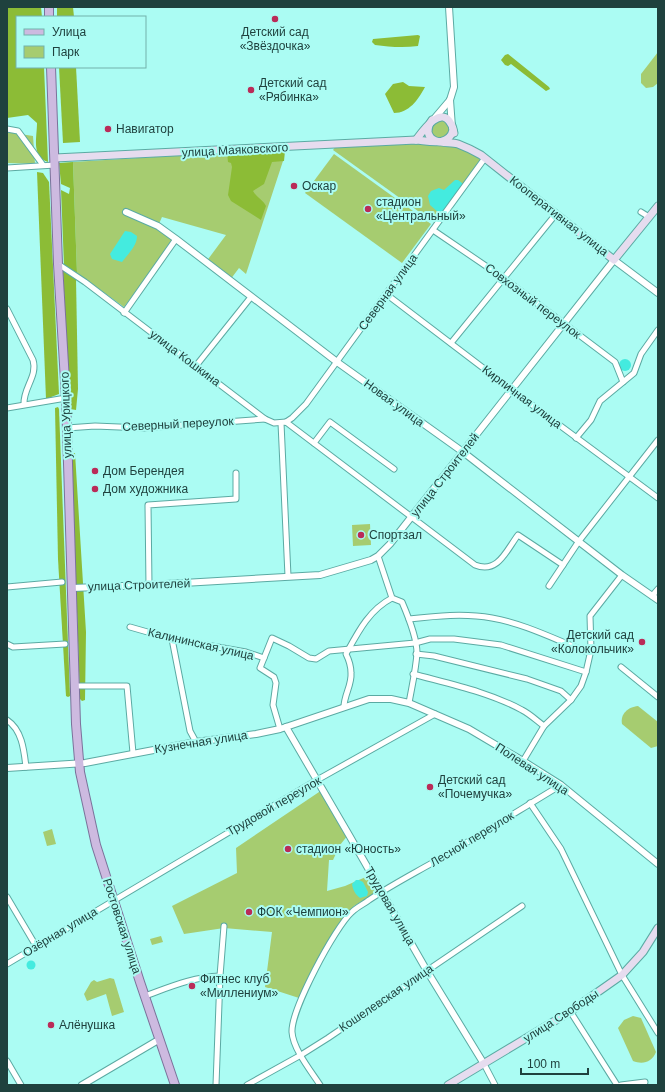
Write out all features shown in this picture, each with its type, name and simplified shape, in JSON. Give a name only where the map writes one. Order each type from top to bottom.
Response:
[{"type":"main road","name":"улица Урицкого","points":[[51,68],[58,264],[66,398],[75,686],[79,764]]},
{"type":"main road","points":[[416,140],[432,120],[441,117],[445,118],[451,124],[457,144]]},
{"type":"main road","points":[[432,120],[428,130],[429,135],[437,142],[443,142],[448,139],[453,130]]},
{"type":"main road","name":"улица Маяковского","points":[[55,162],[416,140],[457,144]]},
{"type":"main road","name":"Кооперативная улица","points":[[457,144],[485,158],[614,260]]},
{"type":"main road","name":"улица Строителей","points":[[614,260],[658,206]]},
{"type":"main road","name":"Ростовская улица","points":[[79,764],[96,845],[175,1085]]},
{"type":"main road","name":"улица Свободы","points":[[448,1085],[570,1011],[622,975],[643,952],[658,928]]},
{"type":"street","points":[[449,7],[454,87],[450,100],[453,130]]},
{"type":"street","points":[[432,120],[450,100]]},
{"type":"street","points":[[7,129],[18,131],[43,166]]},
{"type":"street","name":"Северная улица","points":[[283,422],[292,418],[306,404],[485,158]]},
{"type":"street","points":[[7,168],[43,166],[55,162]]},
{"type":"street","name":"Новая улица","points":[[126,212],[158,226],[176,238],[250,297],[336,362],[463,452],[622,575],[658,600]]},
{"type":"street","points":[[641,212],[649,217]]},
{"type":"street","points":[[451,343],[505,279],[556,214]]},
{"type":"street","name":"Совхозный переулок","points":[[433,230],[505,279],[615,362],[623,382]]},
{"type":"street","points":[[124,313],[176,238]]},
{"type":"street","name":"Кооперативная улица","points":[[614,260],[658,293]]},
{"type":"street","name":"улица Строителей","points":[[72,588],[149,585],[320,574],[372,560],[378,556],[411,517],[614,260]]},
{"type":"street","name":"улица Кошкина","points":[[58,264],[85,282],[266,419],[274,423],[283,422],[314,443],[475,565],[482,568],[489,568],[496,564],[518,535],[563,565]]},
{"type":"street","name":"Кирпичная улица","points":[[386,294],[629,478],[658,498]]},
{"type":"street","points":[[196,367],[250,297]]},
{"type":"street","points":[[7,309],[33,360],[35,367],[25,392],[24,404]]},
{"type":"street","points":[[576,438],[591,420],[600,402],[634,372],[641,354],[658,330]]},
{"type":"street","points":[[7,408],[66,398]]},
{"type":"street","name":"Северный переулок","points":[[67,428],[95,426],[143,428],[266,419]]},
{"type":"street","points":[[283,422],[288,576]]},
{"type":"street","points":[[314,443],[330,422],[394,469]]},
{"type":"street","points":[[549,586],[579,541],[658,440]]},
{"type":"street","points":[[149,585],[148,505],[236,499],[236,473]]},
{"type":"street","points":[[378,556],[392,598]]},
{"type":"street","points":[[523,761],[544,726],[571,700],[580,686],[586,672],[590,653],[590,616],[622,575]]},
{"type":"street","points":[[7,588],[62,582]]},
{"type":"street","points":[[652,596],[658,588]]},
{"type":"street","points":[[344,707],[344,699],[351,674],[350,664],[346,654],[353,639],[369,616],[382,603],[392,598],[402,602],[409,619],[415,643],[416,654],[409,702]]},
{"type":"street","points":[[409,619],[441,616],[474,616],[492,618],[522,626],[590,653]]},
{"type":"street","name":"Калининская улица","points":[[130,627],[172,639],[246,652],[264,658],[260,668],[274,677],[276,683],[272,705],[283,728]]},
{"type":"street","points":[[264,658],[272,638],[309,658],[316,659],[329,651],[415,643],[430,639],[454,639],[501,645],[586,672]]},
{"type":"street","points":[[172,639],[190,730],[196,742]]},
{"type":"street","points":[[7,644],[13,647],[64,644]]},
{"type":"street","points":[[416,654],[434,656],[527,679],[561,691],[571,700]]},
{"type":"street","points":[[621,667],[658,697]]},
{"type":"street","points":[[413,674],[492,697],[523,710],[544,726]]},
{"type":"street","points":[[75,686],[127,686],[134,753]]},
{"type":"street","name":"Кузнечная улица","points":[[7,768],[79,764],[196,742],[283,728],[369,699],[391,699]]},
{"type":"street","name":"Полевая улица","points":[[391,699],[409,702],[469,729],[523,761],[561,785],[658,864]]},
{"type":"street","name":"Трудовой переулок","points":[[114,900],[317,780],[435,714]]},
{"type":"street","points":[[7,720],[14,726],[21,740],[26,767]]},
{"type":"street","name":"Трудовая улица","points":[[283,728],[317,780],[427,971],[484,1064]]},
{"type":"street","name":"Лесной переулок","points":[[320,1085],[296,1046],[292,1031],[295,1014],[308,983],[328,946],[352,911],[561,785]]},
{"type":"street","points":[[530,803],[561,849],[622,975],[658,1033]]},
{"type":"street","points":[[7,897],[36,946]]},
{"type":"street","name":"Озёрная улица","points":[[7,964],[114,900]]},
{"type":"street","name":"Кошелевская улица","points":[[247,1085],[301,1055],[522,906]]},
{"type":"street","points":[[216,1085],[220,976],[224,926]]},
{"type":"street","points":[[145,996],[171,985],[188,980],[220,976]]},
{"type":"street","points":[[570,1011],[617,1085]]},
{"type":"street","points":[[82,1085],[160,1039]]},
{"type":"street","points":[[7,1061],[21,1085]]},
{"type":"street","points":[[484,1064],[495,1085]]},
{"type":"street","points":[[621,1085],[645,1082]]},
{"type":"green space","points":[[7,7],[41,7],[42,16],[16,16],[16,68],[44,68],[48,162],[39,155],[37,151],[37,123],[28,115],[7,118]]},
{"type":"green space","points":[[57,7],[73,7],[74,16],[57,16]]},
{"type":"green space","points":[[420,36],[418,46],[386,46],[375,45],[372,42],[373,39]]},
{"type":"green space","points":[[658,52],[658,83],[653,87],[646,88],[641,83],[641,74]]},
{"type":"green space","points":[[508,54],[550,89],[546,91],[511,64],[508,66],[505,65],[501,60]]},
{"type":"green space","points":[[59,68],[76,68],[80,142],[63,143]]},
{"type":"green space","points":[[403,82],[409,86],[425,87],[416,101],[409,108],[404,111],[394,113],[385,94],[393,84]]},
{"type":"green space","points":[[436,119],[447,121],[452,130],[447,139],[433,138],[430,125]]},
{"type":"green space","points":[[7,132],[33,136],[35,164],[7,163]]},
{"type":"green space","points":[[416,142],[457,145],[483,159],[436,224],[333,150],[336,146]]},
{"type":"green space","points":[[283,149],[283,161],[246,274],[239,268],[230,280],[206,262],[226,235],[162,217],[158,226],[175,239],[124,307],[77,273],[73,162]]},
{"type":"green space","points":[[285,151],[284,161],[272,162],[264,184],[253,191],[266,206],[261,220],[231,201],[228,195],[232,167],[231,163],[228,162],[227,152]]},
{"type":"green space","name":"стадион «Центральный»","points":[[334,154],[431,224],[402,263],[305,193]]},
{"type":"green space","points":[[73,162],[77,273],[64,265],[61,190],[69,194],[70,188],[61,184],[59,163]]},
{"type":"green space","points":[[37,172],[43,173],[49,182],[59,394],[46,399]]},
{"type":"green space","points":[[63,271],[76,279],[78,389],[76,410],[70,409]]},
{"type":"green space","points":[[58,407],[70,696],[68,697],[66,696],[58,559],[55,408]]},
{"type":"green space","points":[[75,453],[86,632],[85,700],[82,701],[80,699],[70,458],[72,454]]},
{"type":"green space","name":"Спортзал","points":[[370,524],[371,545],[353,546],[352,525]]},
{"type":"green space","points":[[638,706],[658,722],[658,746],[651,748],[622,724],[622,717],[628,709]]},
{"type":"green space","points":[[322,790],[348,835],[340,845],[333,860],[329,860],[327,891],[345,886],[368,876],[377,892],[354,906],[348,913],[327,945],[299,998],[265,987],[272,932],[224,928],[184,934],[172,906],[237,873],[236,848]]},
{"type":"green space","points":[[52,829],[56,844],[47,846],[43,832]]},
{"type":"green space","points":[[161,936],[163,942],[152,945],[150,939]]},
{"type":"green space","points":[[110,978],[114,979],[124,1012],[112,1016],[106,994],[87,1001],[84,994],[91,982],[94,980],[97,982]]},
{"type":"green space","points":[[633,1016],[641,1018],[656,1052],[650,1060],[644,1063],[633,1061],[618,1028],[624,1020]]},
{"type":"water","points":[[455,180],[458,180],[462,183],[462,185],[441,214],[430,205],[428,196],[431,191],[439,188],[444,190]]},
{"type":"water","points":[[125,231],[131,232],[137,236],[137,240],[134,247],[122,262],[112,259],[110,254]]},
{"type":"water","points":[[623,359],[627,359],[631,365],[627,371],[623,371],[619,367],[619,363]]},
{"type":"water","points":[[356,880],[363,882],[368,892],[367,896],[360,898],[356,893],[352,884]]},
{"type":"water","points":[[31,960],[36,965],[31,970],[26,965]]},
{"type":"place","name":"Детский сад «Звёздочка»","points":[[275,19]]},
{"type":"place","name":"Детский сад «Рябинка»","points":[[251,90]]},
{"type":"place","name":"Навигатор","points":[[108,129]]},
{"type":"place","name":"Оскар","points":[[294,186]]},
{"type":"place","name":"стадион «Центральный»","points":[[368,209]]},
{"type":"place","name":"Дом Берендея","points":[[95,471]]},
{"type":"place","name":"Дом художника","points":[[95,489]]},
{"type":"place","name":"Спортзал","points":[[361,535]]},
{"type":"place","name":"Детский сад «Колокольчик»","points":[[642,642]]},
{"type":"place","name":"Детский сад «Почемучка»","points":[[430,787]]},
{"type":"place","name":"стадион «Юность»","points":[[288,849]]},
{"type":"place","name":"ФОК «Чемпион»","points":[[249,912]]},
{"type":"place","name":"Фитнес клуб «Миллениум»","points":[[192,986]]},
{"type":"place","name":"Алёнушка","points":[[51,1025]]}]
